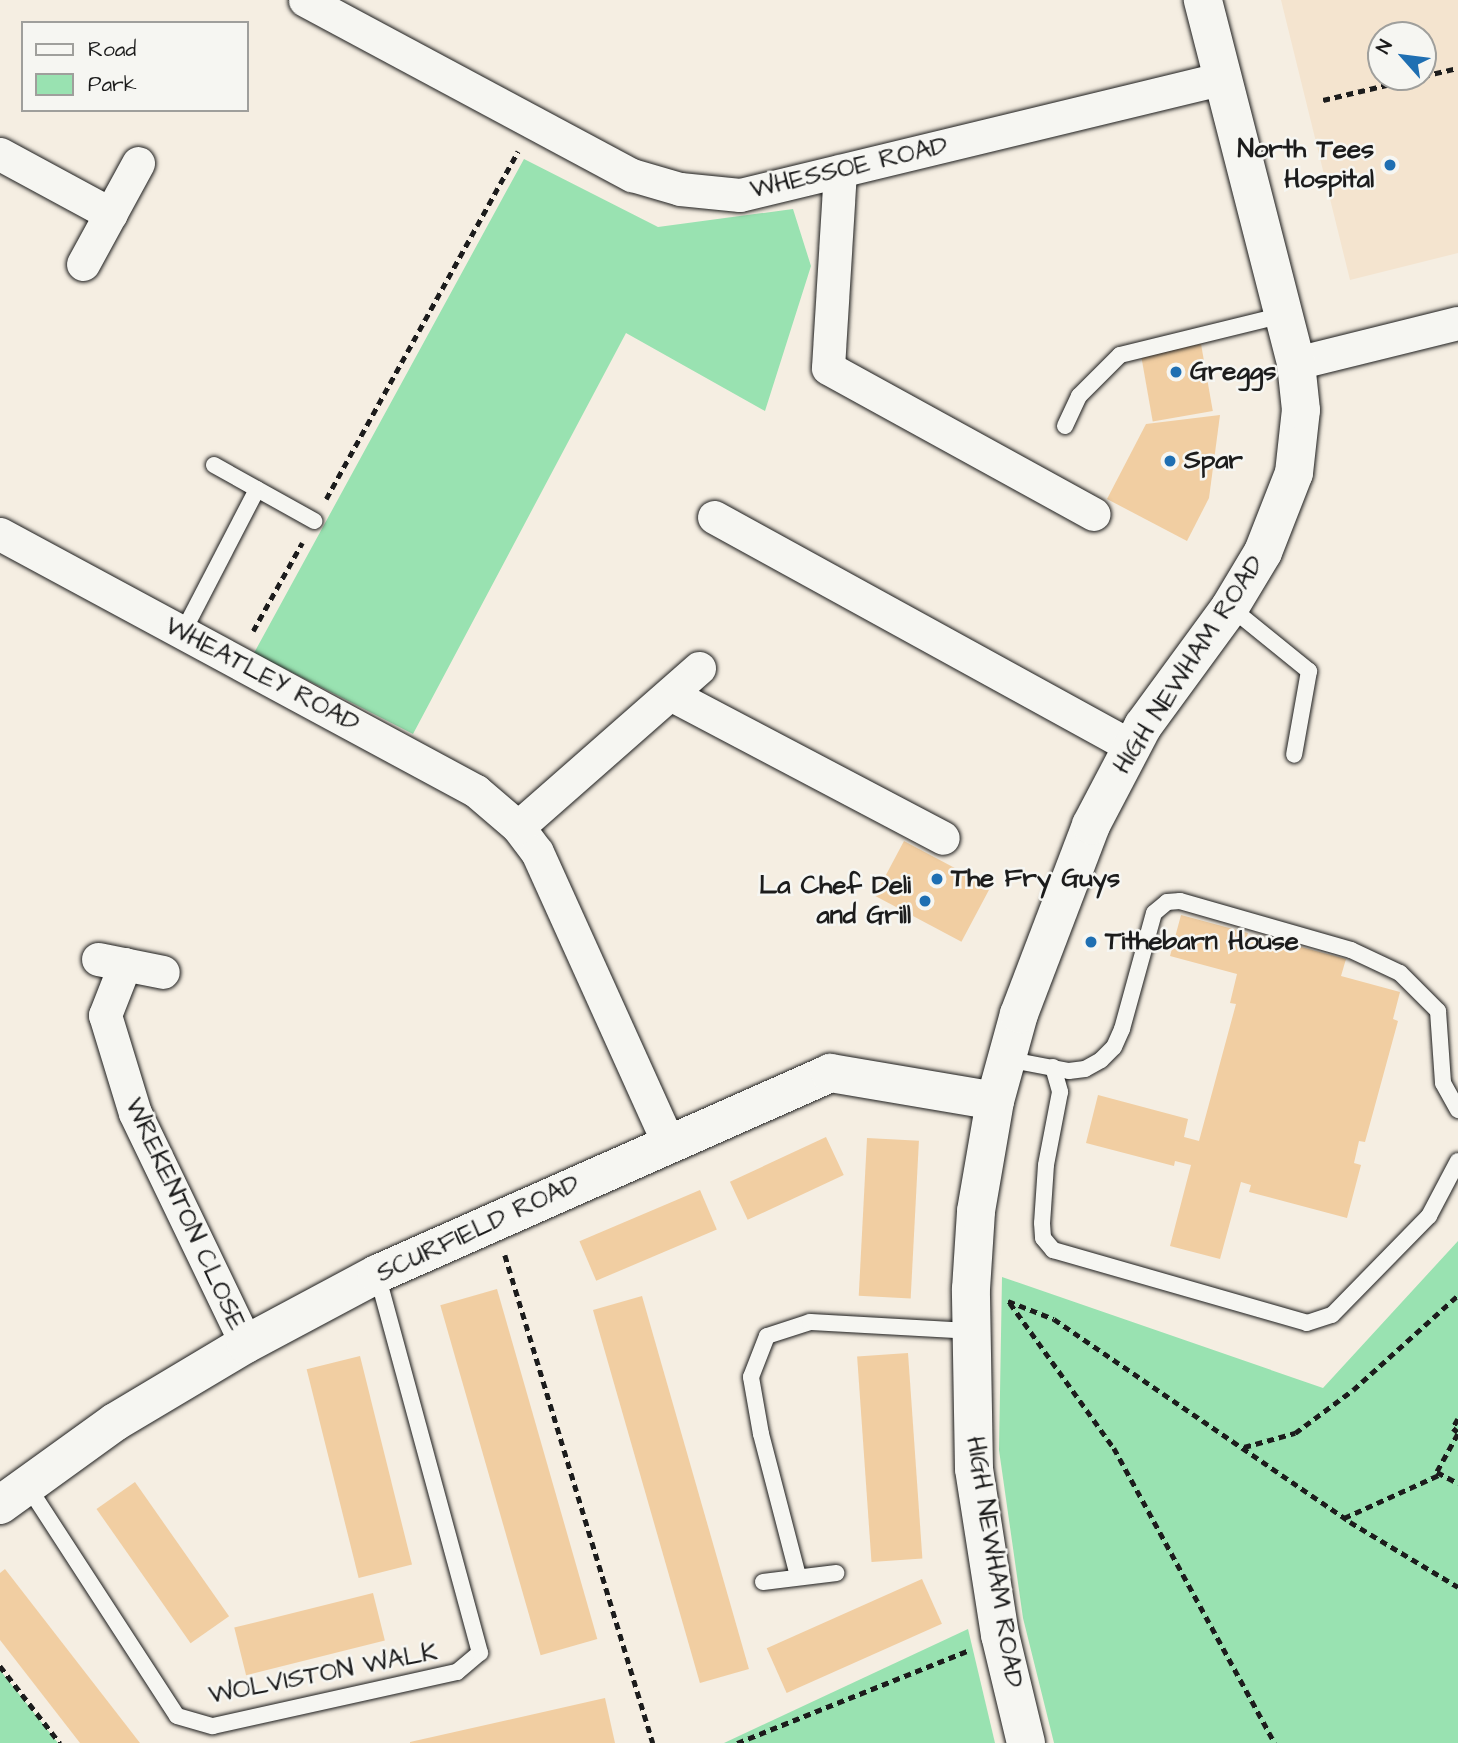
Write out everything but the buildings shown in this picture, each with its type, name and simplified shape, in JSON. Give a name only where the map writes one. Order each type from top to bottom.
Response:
[{"type":"street","name":"WHESSOE ROAD","points":[[305,0],[632,175],[680,189],[740,195],[1222,78]]},
{"type":"street","name":"HIGH NEWHAM ROAD","points":[[1026,1743],[1000,1635],[974,1469],[971,1289],[976,1211],[995,1101],[1006,1059],[1091,825],[1132,747],[1182,669],[1230,607],[1263,552],[1294,473],[1301,410],[1296,363],[1203,0]]},
{"type":"street","points":[[0,154],[111,214]]},
{"type":"street","points":[[83,264],[138,163]]},
{"type":"street","points":[[840,171],[828,368],[1094,514]]},
{"type":"street","points":[[1296,363],[1458,323]]},
{"type":"street","points":[[714,517],[1132,747]]},
{"type":"street","name":"WHEATLEY ROAD","points":[[0,534],[476,791],[518,827],[537,852],[668,1142]]},
{"type":"street","points":[[518,827],[672,695],[699,668]]},
{"type":"street","points":[[672,695],[879,817],[943,838]]},
{"type":"street","name":"WREKENTON CLOSE","points":[[163,972],[112,962],[105,1015],[135,1113],[246,1344]]},
{"type":"street","name":"SCURFIELD ROAD","points":[[13,1495],[115,1422],[246,1344],[377,1274],[668,1142],[830,1073],[995,1101]]},
{"type":"lane","points":[[1065,426],[1079,396],[1120,355],[1283,315]]},
{"type":"lane","points":[[214,466],[314,521]]},
{"type":"lane","points":[[183,632],[257,489]]},
{"type":"lane","points":[[1230,607],[1309,671],[1294,755]]},
{"type":"lane","points":[[1006,1059],[1085,1069],[1114,1047],[1154,913],[1167,902],[1180,901],[1351,950],[1400,973],[1438,1011],[1443,1083],[1458,1110]]},
{"type":"lane","points":[[1053,1067],[1060,1092],[1042,1223],[1043,1238],[1053,1250],[1307,1323],[1332,1315],[1429,1216],[1458,1161]]},
{"type":"lane","name":"WOLVISTON WALK","points":[[13,1495],[177,1716],[213,1726],[457,1672],[481,1653],[377,1274]]},
{"type":"lane","points":[[798,1576],[761,1434],[751,1377],[766,1336],[810,1322],[970,1331]]},
{"type":"lane","points":[[762,1582],[836,1573]]},
{"type":"path","points":[[1437,73],[1458,68]]},
{"type":"path","points":[[1323,100],[1367,90]]},
{"type":"path","points":[[237,661],[534,123]]},
{"type":"path","points":[[494,1221],[653,1743]]},
{"type":"path","points":[[971,1289],[999,1295],[1009,1302],[1055,1319],[1344,1518],[1458,1587]]},
{"type":"path","points":[[1244,1447],[1295,1433],[1353,1390],[1458,1295]]},
{"type":"path","points":[[1009,1302],[1114,1448],[1275,1743]]},
{"type":"path","points":[[1458,1419],[1452,1428],[1458,1433],[1437,1472],[1458,1483]]},
{"type":"path","points":[[1344,1518],[1441,1474]]},
{"type":"path","points":[[737,1743],[1000,1635]]},
{"type":"path","points":[[0,1666],[60,1743]]},
{"type":"shaded area","name":"North Tees Hospital","points":[[1281,0],[1458,0],[1458,253],[1350,280]]},
{"type":"green space","points":[[524,159],[658,227],[793,209],[811,266],[765,411],[626,333],[413,734],[254,653]]},
{"type":"green space","points":[[1458,1241],[1458,1743],[1054,1743],[1023,1618],[999,1450],[1002,1277],[1323,1388]]},
{"type":"green space","points":[[968,1629],[995,1743],[724,1743]]},
{"type":"green space","points":[[0,1670],[58,1743],[0,1743]]},
{"type":"place","name":"North Tees Hospital","points":[[1390,165]]},
{"type":"place","name":"Greggs","points":[[1176,372]]},
{"type":"place","name":"Spar","points":[[1170,461]]},
{"type":"place","name":"The Fry Guys","points":[[937,879]]},
{"type":"place","name":"La Chef Deli and Grill","points":[[925,901]]},
{"type":"place","name":"Tithebarn House","points":[[1091,942]]}]
